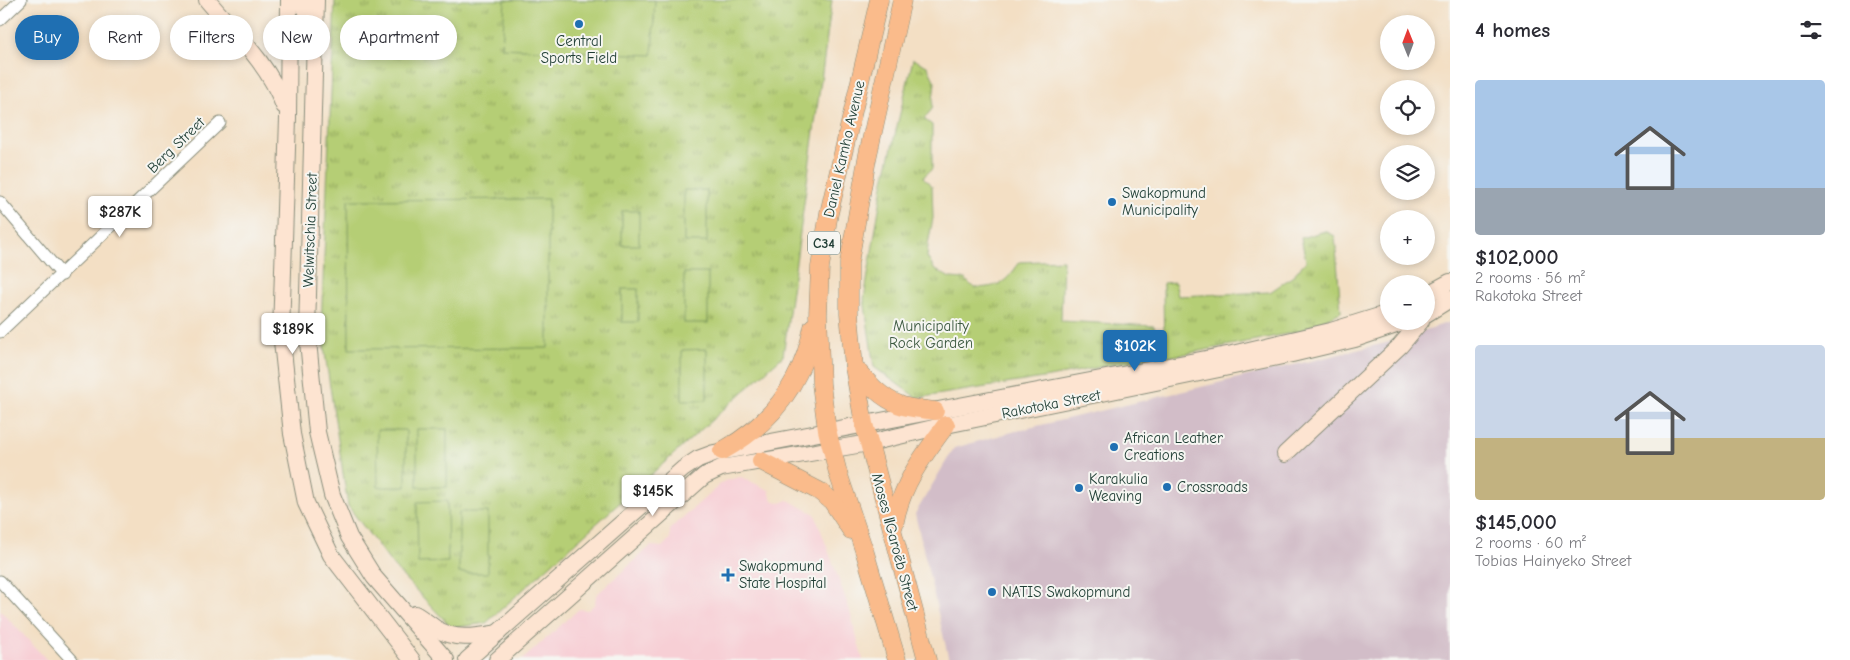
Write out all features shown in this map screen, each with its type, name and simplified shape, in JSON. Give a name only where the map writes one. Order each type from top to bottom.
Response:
[{"type":"main road","name":"Daniel Kamho Avenue","points":[[832,449],[827,430],[821,384],[818,298],[820,268],[829,213],[879,0]]},
{"type":"main road","name":"Daniel Kamho Avenue","points":[[864,424],[854,367],[849,313],[849,263],[867,159],[902,0]]},
{"type":"main road","points":[[722,451],[742,441],[755,431],[777,407],[796,379],[806,357],[818,298]]},
{"type":"main road","points":[[854,367],[869,384],[886,398],[901,406],[940,418],[903,489],[896,510],[893,530]]},
{"type":"main road","name":"Moses ǁGaroëb Street","points":[[864,424],[927,660]]},
{"type":"main road","name":"Moses ǁGaroëb Street","points":[[832,449],[897,660]]},
{"type":"main road","points":[[761,461],[819,491],[832,501],[865,553]]},
{"type":"street","points":[[0,20],[21,0]]},
{"type":"street","points":[[207,0],[262,64],[277,87],[288,118]]},
{"type":"street","name":"Welwitschia Street","points":[[289,0],[288,118],[281,332],[292,434],[306,503],[331,555],[412,660]]},
{"type":"street","points":[[299,0],[308,15]]},
{"type":"street","name":"Welwitschia Street","points":[[315,15],[316,0]]},
{"type":"street","name":"Welwitschia Street","points":[[314,60],[307,331],[316,432],[332,495],[349,537],[374,577],[404,609],[446,660]]},
{"type":"street","name":"Berg Street","points":[[0,332],[220,123]]},
{"type":"street","points":[[0,202],[62,275]]},
{"type":"street","points":[[1435,290],[1450,282]]},
{"type":"street","points":[[1435,309],[1450,299]]},
{"type":"street","name":"Rakotoka Street","points":[[497,660],[704,476],[721,468],[868,443],[940,418],[1232,354],[1331,331],[1380,316]]},
{"type":"street","name":"Rakotoka Street","points":[[467,660],[684,469],[698,459],[722,451],[827,430],[864,424],[940,418],[1132,388],[1326,347],[1385,330]]},
{"type":"street","points":[[1285,454],[1400,346],[1413,330]]},
{"type":"street","points":[[0,581],[72,660]]},
{"type":"street","points":[[404,609],[417,614],[436,628],[452,636],[469,638],[498,633]]},
{"type":"shaded area","points":[[1450,322],[1450,660],[949,660],[915,514],[954,448],[1016,431],[1386,343],[1426,330],[1435,330],[1435,327]]},
{"type":"shaded area","name":"Swakopmund State Hospital","points":[[741,477],[769,490],[772,500],[781,503],[788,500],[815,514],[849,608],[863,660],[522,660],[579,609],[588,610],[595,604],[596,595],[651,546],[662,547],[670,539],[670,529],[724,481]]},
{"type":"shaded area","points":[[0,610],[47,660],[0,660]]},
{"type":"green space","points":[[335,0],[832,0],[783,356],[486,623],[452,628],[394,567],[348,506],[321,327]]},
{"type":"green space","name":"Central Sports Field","points":[[505,0],[655,0],[652,55],[502,48]]},
{"type":"green space","name":"Municipality Rock Garden","points":[[913,59],[927,66],[935,82],[932,109],[924,119],[932,125],[932,169],[923,177],[932,186],[933,218],[927,257],[934,269],[950,278],[965,279],[974,288],[996,285],[1006,279],[1020,262],[1063,260],[1061,321],[1154,326],[1157,356],[1049,377],[917,398],[874,367],[864,299],[883,185]]},
{"type":"green space","points":[[684,190],[707,190],[707,242],[684,242]]},
{"type":"green space","points":[[548,199],[548,348],[349,349],[348,200]]},
{"type":"green space","points":[[622,211],[639,211],[639,245],[622,245]]},
{"type":"green space","points":[[1325,231],[1335,236],[1341,312],[1297,332],[1164,358],[1163,283],[1175,282],[1178,296],[1270,292],[1292,277],[1306,261],[1301,238]]},
{"type":"green space","points":[[684,273],[708,273],[708,323],[684,323]]},
{"type":"green space","points":[[622,289],[638,289],[638,322],[622,322]]},
{"type":"green space","points":[[707,349],[707,400],[682,400],[682,350]]},
{"type":"green space","points":[[417,429],[447,429],[447,487],[417,487]]},
{"type":"green space","points":[[377,430],[406,430],[406,487],[378,487]]},
{"type":"green space","points":[[447,501],[448,562],[418,563],[417,502]]},
{"type":"green space","points":[[459,512],[488,512],[488,573],[459,573]]},
{"type":"place","name":"Central Sports Field","points":[[579,24]]},
{"type":"place","name":"Swakopmund Municipality","points":[[1112,202]]},
{"type":"place","name":"African Leather Creations","points":[[1114,447]]},
{"type":"place","name":"Crossroads","points":[[1167,487]]},
{"type":"place","name":"Karakulia Weaving","points":[[1079,488]]},
{"type":"place","name":"Swakopmund State Hospital","points":[[728,575]]},
{"type":"place","name":"NATIS Swakopmund","points":[[992,592]]}]
